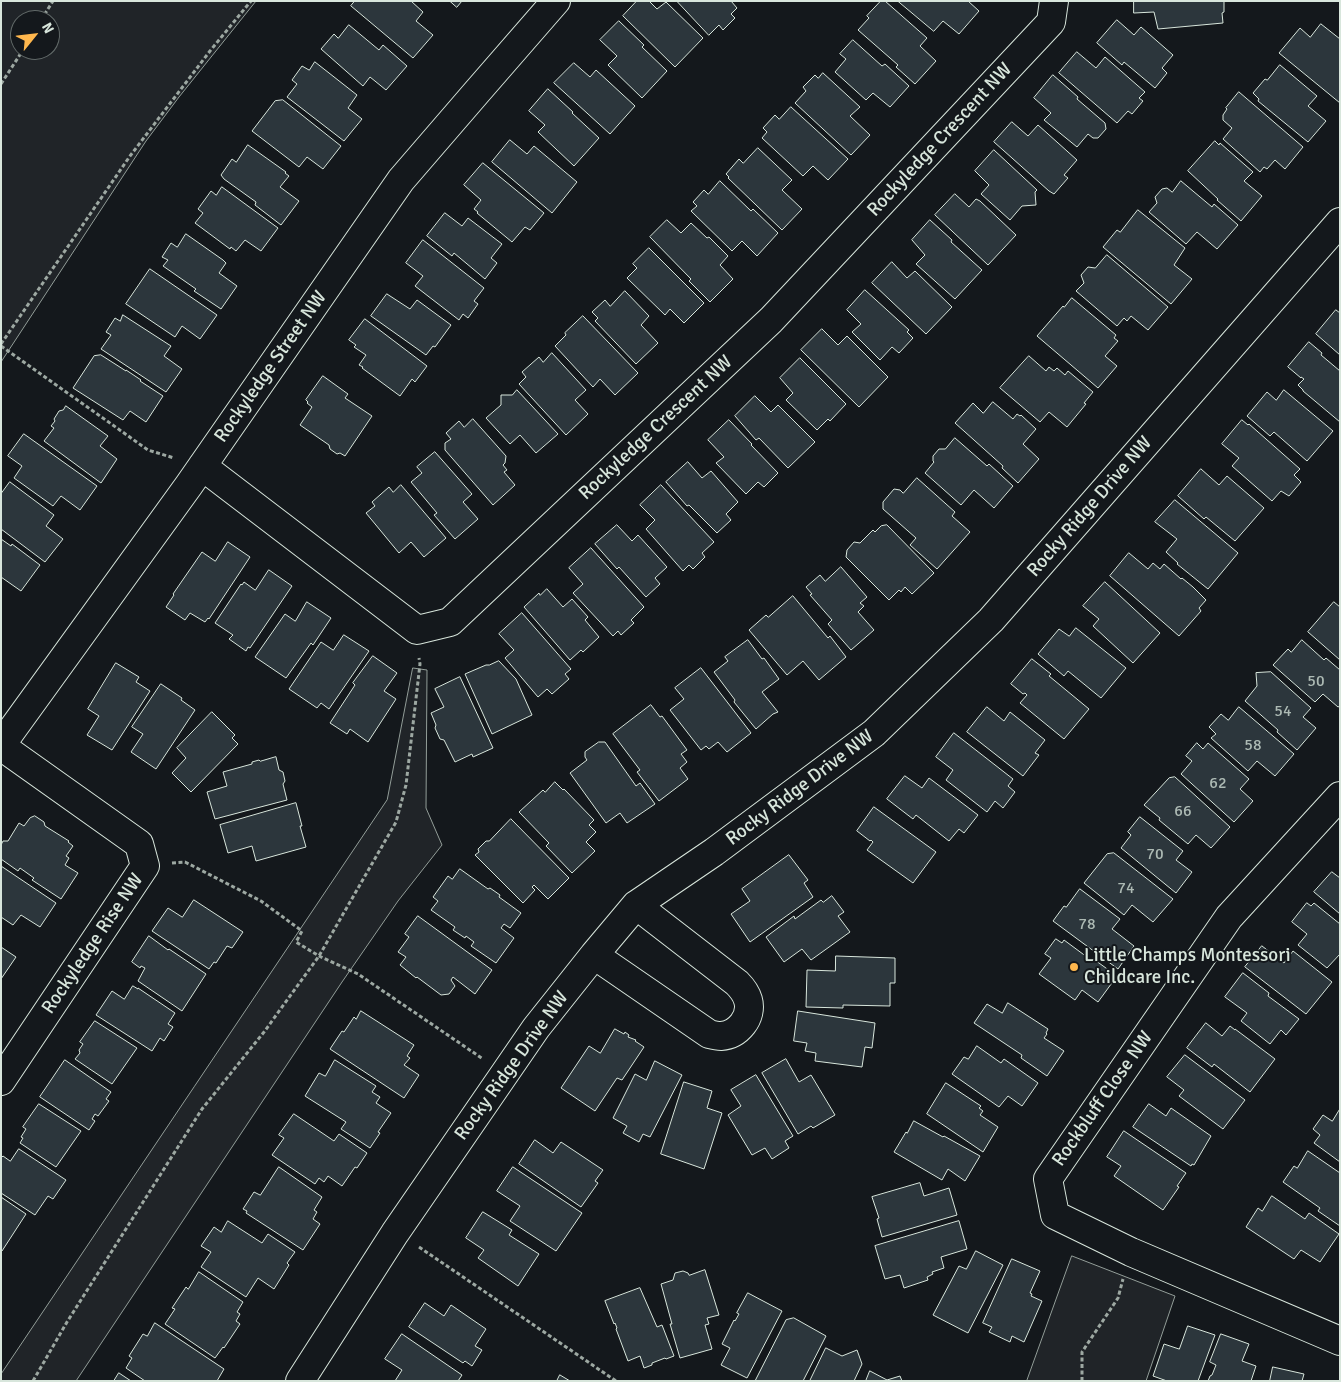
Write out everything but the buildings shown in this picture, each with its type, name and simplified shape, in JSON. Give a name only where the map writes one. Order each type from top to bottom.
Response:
[{"type":"street","name":"Rockyledge Street NW","points":[[1,745],[189,485],[401,180],[556,1]]},
{"type":"street","name":"Rockyledge Crescent NW","points":[[416,630],[450,622],[771,320],[1051,22],[1054,1]]},
{"type":"street","name":"Rocky Ridge Drive NW","points":[[300,1381],[395,1232],[536,1028],[636,905],[714,852],[874,733],[991,620],[1340,222]]},
{"type":"street","points":[[202,466],[416,630]]},
{"type":"street","name":"Rockyledge Rise NW","points":[[1,745],[139,844],[145,866],[1,1081]]},
{"type":"street","name":"Rockbluff Close NW","points":[[1340,796],[1228,917],[1048,1179],[1055,1215],[1131,1252],[1340,1341]]},
{"type":"street","points":[[594,955],[709,1034],[720,1036],[740,1029],[746,1020],[749,1010],[748,1000],[744,991],[737,983],[636,905]]},
{"type":"path","points":[[202,466],[148,450],[1,345],[130,156],[204,58],[251,1]]},
{"type":"path","points":[[1,84],[17,60]]},
{"type":"path","points":[[33,1381],[67,1322],[202,1109],[264,1032],[319,956],[396,822],[406,785],[420,664],[416,630]]},
{"type":"path","points":[[145,866],[185,862],[262,901],[302,931],[296,942],[319,956],[358,974],[505,1073]]},
{"type":"path","points":[[395,1232],[616,1381]]},
{"type":"path","points":[[1082,1381],[1082,1352],[1118,1298],[1131,1252]]},
{"type":"shaded area","points":[[1,1],[256,1],[146,141],[1,362]]},
{"type":"shaded area","points":[[413,668],[427,670],[426,808],[442,845],[398,901],[342,982],[76,1381],[1,1381],[1,1374],[387,800]]},
{"type":"shaded area","points":[[1072,1256],[1175,1296],[1146,1381],[1027,1381]]},
{"type":"place","name":"Little Champs Montessori Childcare Inc.","points":[[1074,967]]}]
